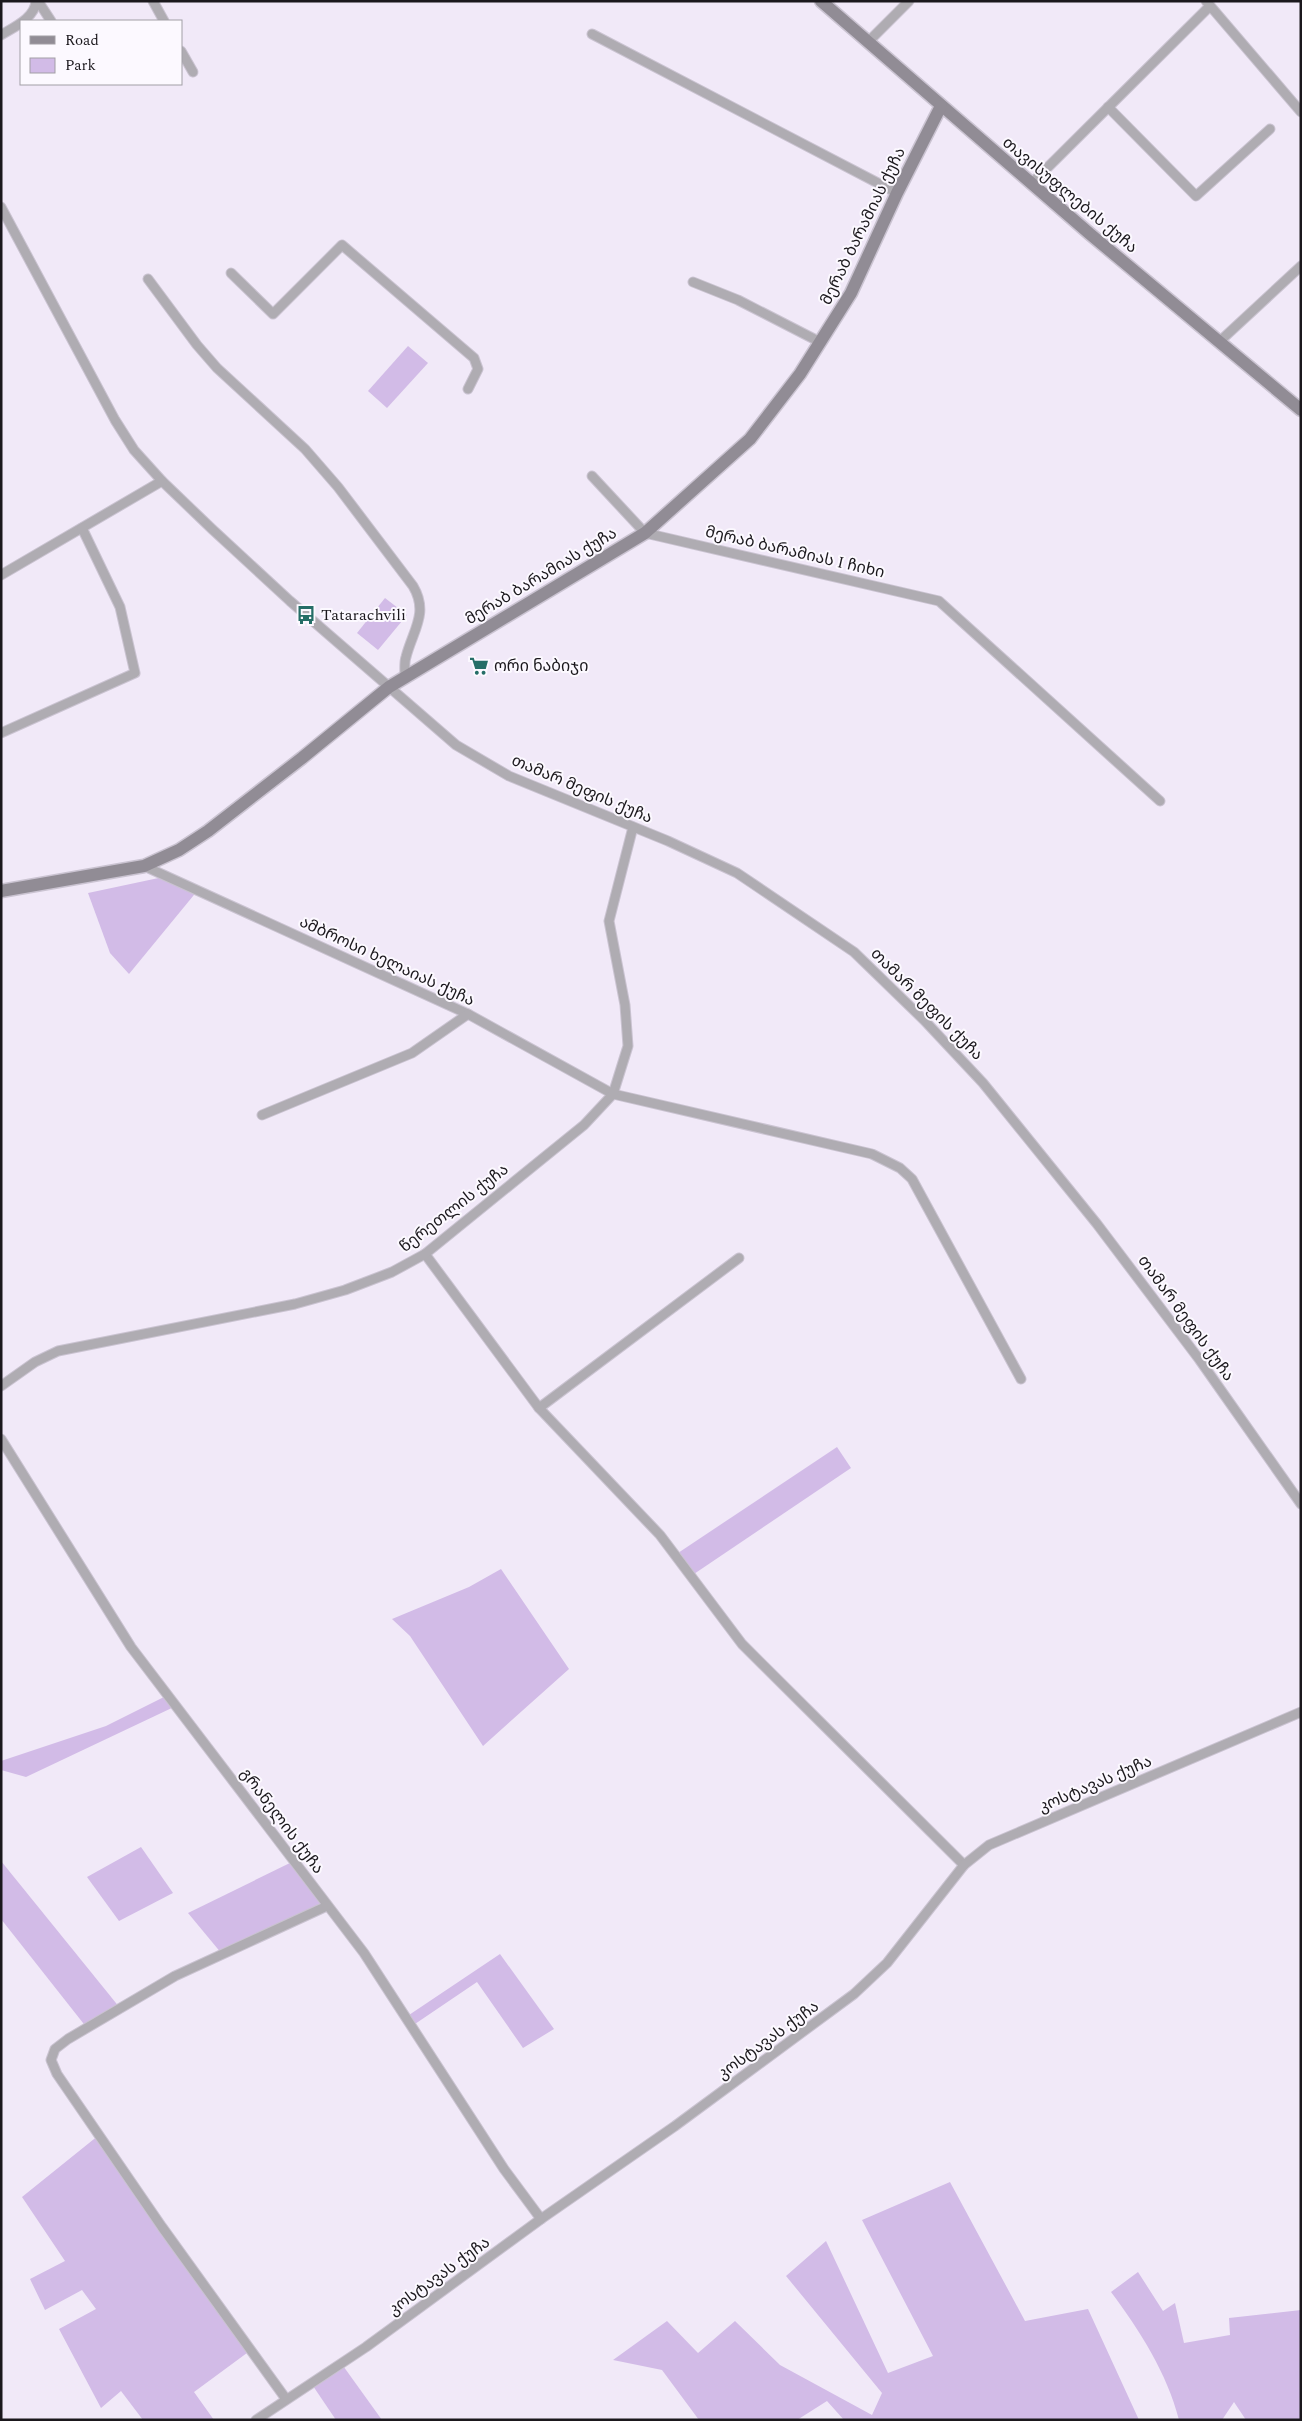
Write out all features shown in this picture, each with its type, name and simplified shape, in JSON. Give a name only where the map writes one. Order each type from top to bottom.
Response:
[{"type":"main road","name":"თავისუფლების ქუჩა","points":[[821,1],[1031,184],[1301,410]]},
{"type":"main road","name":"მერაბ ბარამიას ქუჩა","points":[[1,891],[144,866],[179,850],[208,831],[405,677],[645,533],[750,438],[800,374],[851,293],[897,193],[941,106]]},
{"type":"street","points":[[37,1],[50,20]]},
{"type":"street","points":[[24,20],[31,15],[37,1]]},
{"type":"street","points":[[153,1],[163,20]]},
{"type":"street","points":[[869,41],[909,1]]},
{"type":"street","points":[[1031,184],[1108,108],[1208,4],[1301,112]]},
{"type":"street","points":[[1,35],[20,22]]},
{"type":"street","points":[[592,34],[897,193]]},
{"type":"street","points":[[182,53],[193,72]]},
{"type":"street","points":[[1108,108],[1196,196],[1270,129]]},
{"type":"street","name":"თამარ მეფის ქუჩა","points":[[1,208],[116,420],[134,450],[162,480],[290,601],[456,746],[509,776],[737,872],[854,952],[924,1020],[984,1083],[1097,1224],[1199,1359],[1301,1504]]},
{"type":"street","points":[[231,272],[274,314],[342,244],[474,358],[478,369],[468,389]]},
{"type":"street","points":[[1219,342],[1301,266]]},
{"type":"street","points":[[148,279],[191,338],[218,368],[305,449],[327,474],[413,586],[419,596],[421,611],[405,659],[405,677]]},
{"type":"street","points":[[693,282],[738,300],[820,342]]},
{"type":"street","points":[[592,476],[645,533]]},
{"type":"street","points":[[1,575],[162,480]]},
{"type":"street","points":[[1,733],[135,674],[120,607],[82,528]]},
{"type":"street","name":"მერაბ ბარამიას I ჩიხი","points":[[645,533],[939,601],[1160,801]]},
{"type":"street","name":"წერეთლის ქუჩა","points":[[1,1386],[35,1362],[58,1351],[295,1304],[344,1290],[392,1272],[425,1254],[584,1125],[613,1094],[628,1046],[624,1005],[609,921],[633,828]]},
{"type":"street","name":"ამბროსი ხელაიას ქუჩა","points":[[144,866],[468,1014],[613,1094],[872,1154],[900,1168],[912,1179],[1021,1379]]},
{"type":"street","points":[[262,1115],[412,1053],[468,1014]]},
{"type":"street","points":[[425,1254],[539,1408],[660,1535],[742,1644],[964,1865]]},
{"type":"street","points":[[539,1408],[739,1258]]},
{"type":"street","name":"გრანელის ქუჩა","points":[[1,1439],[131,1647],[364,1953],[504,2169],[541,2220]]},
{"type":"street","name":"კოსტავას ქუჩა","points":[[256,2420],[366,2347],[541,2220],[676,2126],[854,1994],[887,1963],[964,1865],[989,1845],[1301,1712]]},
{"type":"street","points":[[286,2399],[162,2227],[57,2074],[51,2060],[55,2049],[68,2039],[174,1976],[328,1906]]},
{"type":"green space","points":[[408,346],[428,363],[387,408],[368,391]]},
{"type":"green space","points":[[385,598],[407,615],[378,650],[357,633]]},
{"type":"green space","points":[[168,876],[198,890],[129,974],[110,953],[88,893]]},
{"type":"green space","points":[[837,1447],[851,1468],[691,1576],[675,1555]]},
{"type":"green space","points":[[501,1569],[569,1669],[483,1746],[410,1636],[392,1619],[469,1587]]},
{"type":"green space","points":[[168,1695],[176,1706],[26,1777],[1,1770],[1,1761],[106,1726]]},
{"type":"green space","points":[[141,1847],[173,1893],[119,1921],[87,1877]]},
{"type":"green space","points":[[1,1861],[120,2008],[87,2028],[1,1919]]},
{"type":"green space","points":[[294,1861],[327,1906],[222,1954],[188,1913]]},
{"type":"green space","points":[[500,1954],[554,2029],[523,2048],[477,1982],[412,2026],[406,2017]]},
{"type":"green space","points":[[99,2135],[251,2350],[194,2392],[214,2420],[143,2420],[121,2391],[101,2408],[59,2329],[96,2309],[82,2290],[45,2310],[30,2279],[65,2261],[22,2197]]},
{"type":"green space","points":[[950,2182],[1025,2321],[1088,2309],[1139,2420],[844,2420],[827,2401],[797,2420],[699,2420],[662,2370],[613,2360],[667,2321],[698,2353],[735,2321],[780,2365],[872,2415],[882,2393],[786,2276],[826,2241],[888,2373],[933,2356],[862,2220]]},
{"type":"green space","points":[[1138,2272],[1163,2311],[1175,2303],[1184,2343],[1230,2335],[1229,2318],[1301,2310],[1301,2420],[1246,2420],[1234,2402],[1222,2420],[1179,2420],[1160,2369],[1132,2322],[1111,2292]]},
{"type":"green space","points":[[341,2363],[382,2420],[336,2420],[311,2383]]},
{"type":"place","name":"Tatarachvili","points":[[306,615]]},
{"type":"place","name":"ორი ნაბიჯი","points":[[479,666]]}]
